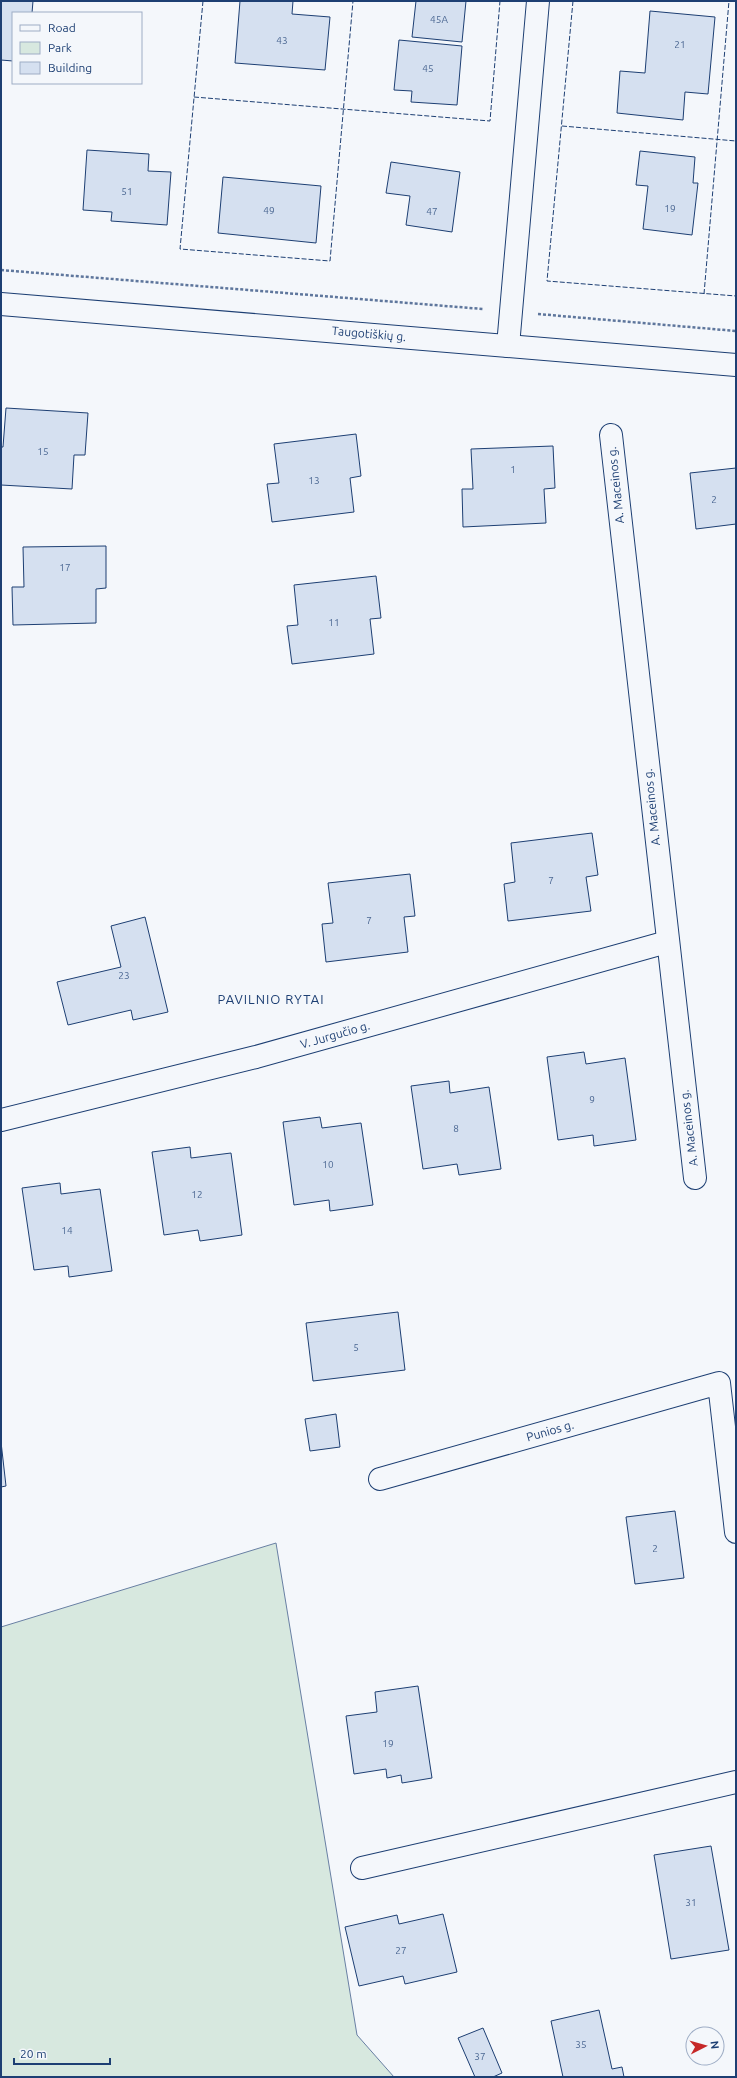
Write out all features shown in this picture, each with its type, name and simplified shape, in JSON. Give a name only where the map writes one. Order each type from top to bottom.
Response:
[{"type":"street","points":[[508,346],[509,311],[538,1]]},
{"type":"street","name":"Taugotiškių g.","points":[[1,304],[736,365]]},
{"type":"street","name":"A. Maceinos g.","points":[[611,435],[667,942],[695,1178]]},
{"type":"street","name":"V. Jurgučio g.","points":[[1,1120],[256,1057],[667,942]]},
{"type":"street","name":"Punios g.","points":[[380,1479],[720,1383],[736,1532]]},
{"type":"street","points":[[362,1868],[736,1782]]},
{"type":"path","points":[[1,270],[736,331]]},
{"type":"green space","points":[[276,1543],[357,2035],[394,2077],[1,2077],[1,1627]]},
{"type":"building","points":[[1,1],[33,1],[32,12],[12,12],[12,61],[1,60]]},
{"type":"building","points":[[240,1],[293,1],[292,14],[330,17],[325,70],[235,63]]},
{"type":"building","points":[[416,1],[466,1],[462,42],[412,37]]},
{"type":"building","points":[[650,11],[715,17],[708,94],[685,92],[683,120],[617,113],[620,71],[645,73]]},
{"type":"building","points":[[399,40],[462,46],[457,105],[411,102],[412,91],[394,90]]},
{"type":"building","points":[[87,150],[149,154],[148,171],[171,172],[167,225],[111,221],[112,212],[83,210]]},
{"type":"building","points":[[640,151],[695,157],[693,183],[698,183],[692,235],[643,229],[648,186],[636,185]]},
{"type":"building","points":[[391,162],[460,172],[452,232],[406,225],[410,196],[386,193]]},
{"type":"building","points":[[223,177],[321,186],[316,243],[218,233]]},
{"type":"building","points":[[6,408],[88,413],[85,455],[74,455],[72,489],[1,485],[1,447],[3,447]]},
{"type":"building","points":[[356,434],[361,476],[350,478],[354,512],[272,522],[267,484],[279,483],[274,444]]},
{"type":"building","points":[[553,446],[555,488],[544,489],[546,523],[463,527],[462,489],[473,489],[471,449]]},
{"type":"building","points":[[736,468],[736,524],[696,529],[690,473]]},
{"type":"building","points":[[106,546],[106,588],[96,589],[96,623],[13,625],[12,587],[24,587],[23,547]]},
{"type":"building","points":[[376,576],[381,618],[370,619],[374,654],[292,664],[287,626],[298,625],[294,585]]},
{"type":"building","points":[[592,833],[598,875],[586,877],[591,911],[508,921],[504,884],[515,882],[511,843]]},
{"type":"building","points":[[410,874],[415,916],[404,917],[408,952],[326,962],[322,924],[333,923],[328,883]]},
{"type":"building","points":[[145,917],[168,1012],[133,1020],[131,1010],[68,1025],[57,982],[121,967],[111,926]]},
{"type":"building","points":[[584,1052],[586,1064],[625,1058],[636,1140],[594,1146],[593,1135],[558,1140],[547,1057]]},
{"type":"building","points":[[449,1081],[450,1093],[489,1087],[501,1169],[459,1175],[457,1164],[423,1169],[411,1086]]},
{"type":"building","points":[[320,1117],[322,1128],[361,1123],[373,1205],[330,1211],[329,1200],[294,1205],[283,1122]]},
{"type":"building","points":[[190,1147],[191,1158],[231,1153],[242,1235],[200,1241],[198,1230],[164,1235],[152,1152]]},
{"type":"building","points":[[60,1183],[61,1194],[100,1189],[112,1271],[69,1277],[68,1266],[34,1270],[22,1188]]},
{"type":"building","points":[[398,1312],[405,1370],[313,1381],[306,1323]]},
{"type":"building","points":[[336,1414],[340,1447],[310,1451],[305,1419]]},
{"type":"building","points":[[1,1442],[6,1486],[1,1487]]},
{"type":"building","points":[[675,1511],[684,1578],[635,1584],[626,1517]]},
{"type":"building","points":[[418,1686],[432,1778],[402,1783],[401,1775],[387,1778],[386,1769],[354,1774],[346,1716],[377,1712],[375,1692]]},
{"type":"building","points":[[711,1846],[729,1950],[671,1959],[654,1855]]},
{"type":"building","points":[[443,1914],[457,1972],[405,1984],[403,1976],[359,1986],[345,1927],[397,1915],[399,1924]]},
{"type":"building","points":[[599,2010],[612,2069],[622,2067],[624,2077],[563,2077],[551,2021]]},
{"type":"building","points":[[483,2028],[502,2073],[493,2077],[475,2077],[458,2038]]},
{"type":"fence","points":[[203,1],[180,249],[330,261],[353,1]]},
{"type":"fence","points":[[194,97],[490,121],[500,1]]},
{"type":"fence","points":[[573,1],[547,281],[736,296]]},
{"type":"fence","points":[[704,294],[729,1]]},
{"type":"fence","points":[[562,126],[736,141]]},
{"type":"district","name":"PAVILNIO RYTAI","points":[[271,999]]}]
